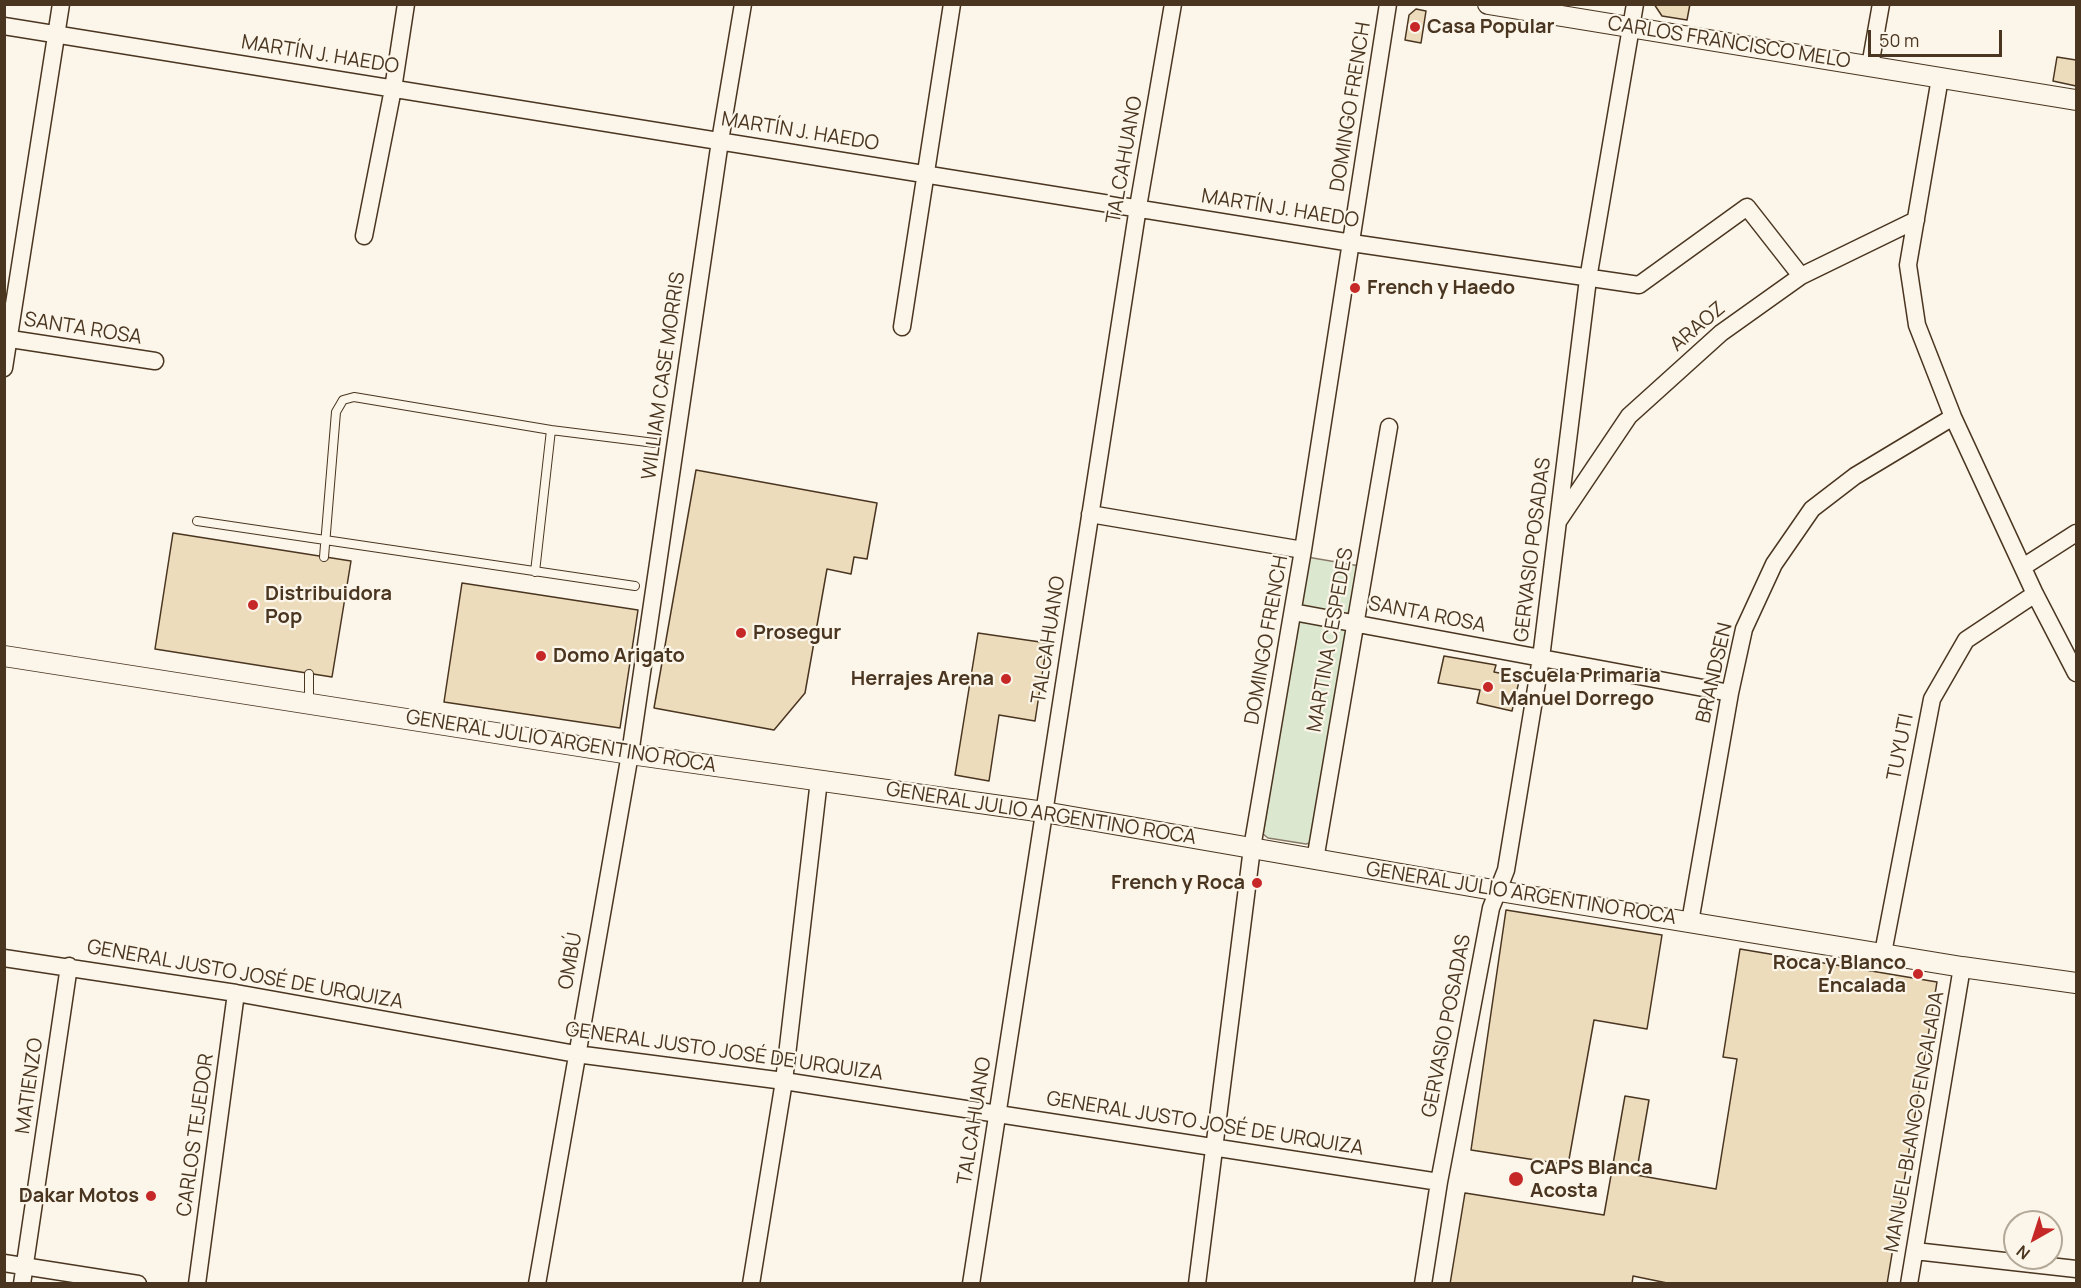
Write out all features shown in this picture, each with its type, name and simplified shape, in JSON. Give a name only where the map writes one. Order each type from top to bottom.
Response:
[{"type":"street","points":[[4,368],[61,4]]},
{"type":"street","points":[[364,236],[393,88],[406,4]]},
{"type":"street","name":"WILLIAM CASE MORRIS","points":[[630,754],[720,141],[743,4]]},
{"type":"street","points":[[902,327],[952,4]]},
{"type":"street","name":"TALCAHUANO","points":[[971,1284],[1138,207],[1173,4]]},
{"type":"street","name":"DOMINGO FRENCH","points":[[1197,1284],[1252,848],[1303,550],[1388,4]]},
{"type":"street","name":"CARLOS FRANCISCO MELO","points":[[1488,4],[2076,100]]},
{"type":"street","name":"GERVASIO POSADAS","points":[[1423,1284],[1439,1182],[1491,908],[1506,870],[1540,658],[1588,279],[1635,4]]},
{"type":"street","points":[[1870,66],[1881,4]]},
{"type":"street","name":"MARTÍN J. HAEDO","points":[[4,26],[1588,279]]},
{"type":"street","points":[[1940,78],[1908,265],[1917,325],[1953,417],[2036,594],[2076,673]]},
{"type":"street","points":[[1588,279],[1639,285],[1747,207],[1801,276]]},
{"type":"street","name":"ARAOZ","points":[[1557,524],[1629,416],[1720,333],[1801,276],[1916,220]]},
{"type":"street","name":"SANTA ROSA","points":[[7,338],[155,361]]},
{"type":"street","name":"BRANDSEN","points":[[1690,922],[1730,693],[1744,629],[1774,564],[1812,509],[1855,476],[1953,417]]},
{"type":"street","name":"MARTINA CESPEDES","points":[[1316,860],[1389,426]]},
{"type":"street","points":[[1090,514],[1303,550]]},
{"type":"street","points":[[2024,567],[2076,533]]},
{"type":"street","name":"TUYUTI","points":[[1883,952],[1932,699],[1966,640],[2036,594]]},
{"type":"street","name":"SANTA ROSA","points":[[1293,612],[1730,693]]},
{"type":"street","name":"GENERAL JULIO ARGENTINO ROCA","points":[[4,656],[630,754],[1044,812],[1499,891],[1883,952],[1962,967],[2076,983]]},
{"type":"street","name":"OMBÚ","points":[[537,1284],[630,754]]},
{"type":"street","points":[[751,1284],[784,1081],[819,780]]},
{"type":"street","name":"GENERAL JUSTO JOSÉ DE URQUIZA","points":[[4,957],[236,993],[576,1054],[784,1081],[1439,1182]]},
{"type":"street","name":"MATIENZO","points":[[22,1284],[69,966]]},
{"type":"street","name":"MANUEL BLANCO ENCALADA","points":[[1909,1284],[1962,967]]},
{"type":"street","name":"CARLOS TEJEDOR","points":[[197,1284],[236,993]]},
{"type":"street","points":[[1915,1251],[2076,1269]]},
{"type":"street","points":[[4,1263],[138,1284]]},
{"type":"lane","points":[[324,557],[336,412],[343,400],[354,397],[551,430],[656,443]]},
{"type":"lane","points":[[535,572],[551,430]]},
{"type":"lane","points":[[197,521],[634,586]]},
{"type":"lane","points":[[309,674],[309,703]]},
{"type":"green space","points":[[1307,557],[1360,566],[1352,610],[1348,616],[1304,609],[1301,603]]},
{"type":"green space","points":[[1303,619],[1345,626],[1348,633],[1314,842],[1306,844],[1268,838],[1263,834],[1298,623]]},
{"type":"building","points":[[1654,4],[1690,4],[1687,20],[1662,16]]},
{"type":"building","name":"Casa Popular","points":[[1416,9],[1426,11],[1421,43],[1405,40],[1409,15]]},
{"type":"building","points":[[2057,57],[2076,60],[2076,86],[2053,81]]},
{"type":"building","name":"Prosegur","points":[[696,470],[877,503],[867,559],[854,557],[851,574],[827,569],[805,693],[774,730],[654,708]]},
{"type":"building","name":"Distribuidora Pop","points":[[173,533],[351,561],[332,677],[155,649]]},
{"type":"building","name":"Domo Arigato","points":[[462,583],[638,610],[620,728],[444,702]]},
{"type":"building","name":"Herrajes Arena","points":[[978,633],[1047,643],[1035,721],[999,715],[989,781],[955,775]]},
{"type":"building","name":"Escuela Primaria Manuel Dorrego","points":[[1444,656],[1496,665],[1494,672],[1520,677],[1512,711],[1477,703],[1480,690],[1438,683]]},
{"type":"building","points":[[1506,910],[1662,935],[1647,1029],[1594,1020],[1568,1165],[1471,1150]]},
{"type":"building","points":[[1740,949],[1937,982],[1887,1284],[1672,1284],[1633,1276],[1632,1284],[1450,1284],[1465,1193],[1604,1215],[1625,1096],[1649,1100],[1636,1175],[1716,1189],[1737,1059],[1723,1057]]},
{"type":"place","name":"Casa Popular","points":[[1415,27]]},
{"type":"place","name":"French y Haedo","points":[[1355,288]]},
{"type":"place","name":"Distribuidora Pop","points":[[253,605]]},
{"type":"place","name":"Prosegur","points":[[741,633]]},
{"type":"place","name":"Domo Arigato","points":[[541,656]]},
{"type":"place","name":"Herrajes Arena","points":[[1006,679]]},
{"type":"place","name":"Escuela Primaria Manuel Dorrego","points":[[1488,687]]},
{"type":"place","name":"French y Roca","points":[[1257,883]]},
{"type":"place","name":"Roca y Blanco Encalada","points":[[1918,974]]},
{"type":"place","name":"CAPS Blanca Acosta","points":[[1516,1179]]},
{"type":"place","name":"Dakar Motos","points":[[151,1196]]}]
